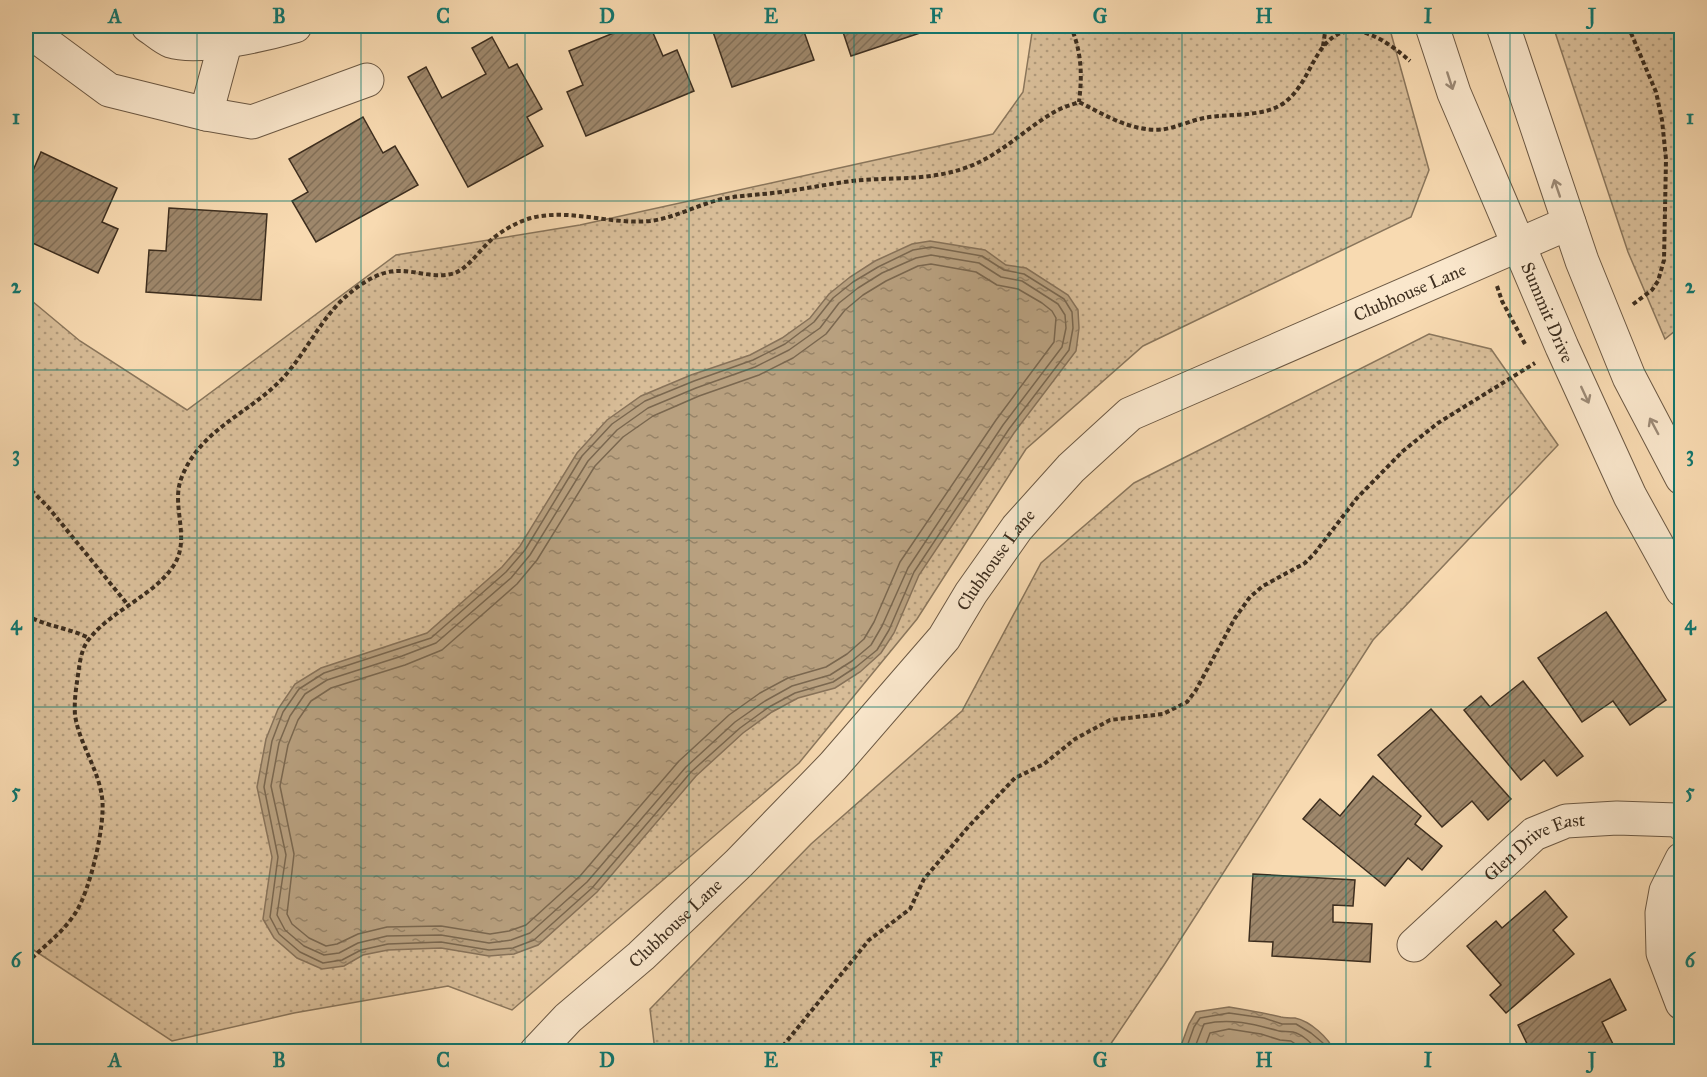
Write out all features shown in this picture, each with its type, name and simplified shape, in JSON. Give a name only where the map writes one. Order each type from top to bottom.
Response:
[{"type":"street","points":[[27,26],[29,31],[109,90],[206,114],[252,122],[367,80]]},
{"type":"street","points":[[148,26],[171,40],[206,36],[245,38],[295,26]]},
{"type":"street","name":"Summit Drive","points":[[1432,26],[1454,93],[1562,347],[1630,496],[1682,590]]},
{"type":"street","points":[[1503,26],[1569,223],[1606,321],[1629,377],[1682,478]]},
{"type":"street","points":[[206,36],[206,114]]},
{"type":"street","name":"Clubhouse Lane","points":[[536,1052],[568,1018],[641,956],[739,863],[833,766],[944,638],[970,593],[1017,528],[1071,468],[1130,414],[1569,223]]},
{"type":"street","name":"Glen Drive East","points":[[1414,945],[1534,834],[1566,821],[1576,820],[1617,818],[1677,820],[1682,824]]},
{"type":"street","points":[[1682,859],[1666,891],[1662,913],[1663,953],[1682,1003]]},
{"type":"path","points":[[1323,47],[1326,26]]},
{"type":"path","points":[[1360,26],[1395,48],[1416,69]]},
{"type":"path","points":[[1606,321],[1652,290],[1658,281],[1664,260],[1666,159],[1662,120],[1656,92],[1628,26]]},
{"type":"path","points":[[1073,32],[1080,60],[1078,102]]},
{"type":"path","points":[[33,958],[74,915],[84,898],[99,836],[103,800],[94,766],[81,737],[76,717],[75,703],[81,654],[89,638],[167,573],[178,555],[181,526],[178,491],[192,458],[208,439],[231,418],[279,382],[298,361],[322,324],[347,294],[386,272],[401,271],[426,275],[455,273],[491,240],[511,226],[528,218],[554,214],[621,221],[650,221],[681,214],[717,200],[852,181],[934,175],[962,169],[990,157],[1057,110],[1078,102],[1126,125],[1149,130],[1170,129],[1204,118],[1269,109],[1284,103],[1301,87],[1323,47],[1333,37],[1344,33],[1367,32]]},
{"type":"path","points":[[1487,258],[1502,302],[1535,363]]},
{"type":"path","points":[[778,1052],[869,940],[910,909],[924,879],[969,826],[1015,778],[1044,764],[1075,739],[1110,720],[1163,714],[1187,702],[1196,690],[1235,618],[1250,597],[1263,586],[1305,563],[1357,498],[1403,451],[1438,423],[1562,347]]},
{"type":"path","points":[[26,485],[48,507],[129,605]]},
{"type":"path","points":[[26,615],[42,623],[77,632],[89,638]]},
{"type":"shaded area","points":[[1033,26],[1389,26],[1429,170],[1411,217],[1143,346],[1026,449],[917,619],[799,763],[512,1010],[448,986],[294,1013],[172,1041],[26,945],[26,296],[80,341],[187,410],[396,255],[580,225],[993,134],[1023,92]]},
{"type":"shaded area","points":[[1553,26],[1681,26],[1681,326],[1665,339],[1628,252]]},
{"type":"shaded area","points":[[1429,334],[1491,349],[1558,445],[1373,640],[1106,1051],[655,1051],[650,1009],[811,844],[962,711],[1041,563],[1134,483]]},
{"type":"water","points":[[930,241],[985,250],[1006,265],[1026,268],[1068,295],[1078,310],[1079,328],[1076,351],[1014,433],[919,575],[894,633],[881,653],[860,672],[835,688],[798,698],[772,712],[743,733],[696,776],[597,892],[538,945],[514,954],[489,956],[441,948],[388,950],[363,955],[344,966],[322,969],[297,958],[274,938],[263,919],[272,857],[257,787],[266,739],[278,709],[295,684],[321,668],[427,633],[502,567],[520,546],[577,453],[607,420],[641,396],[691,375],[750,355],[782,338],[810,318],[829,294],[850,277],[875,261],[912,244]]},
{"type":"water","points":[[1229,1007],[1301,1020],[1318,1031],[1334,1051],[1179,1051],[1196,1012]]},
{"type":"building","points":[[631,26],[650,26],[663,56],[677,50],[694,91],[586,136],[567,92],[583,85],[569,51]]},
{"type":"building","points":[[711,26],[802,26],[814,60],[732,87]]},
{"type":"building","points":[[841,26],[931,26],[932,29],[851,56]]},
{"type":"building","points":[[492,37],[509,68],[517,64],[542,109],[527,117],[543,146],[468,187],[408,77],[426,67],[442,98],[486,74],[472,48]]},
{"type":"building","points":[[363,117],[383,153],[395,146],[418,185],[316,242],[292,201],[308,192],[289,159]]},
{"type":"building","points":[[41,152],[117,188],[102,222],[118,229],[98,273],[26,240],[26,187]]},
{"type":"building","points":[[169,208],[267,214],[261,300],[146,292],[149,250],[166,251]]},
{"type":"building","points":[[1606,612],[1666,700],[1630,725],[1613,701],[1582,722],[1538,658]]},
{"type":"building","points":[[1523,681],[1583,756],[1557,776],[1544,760],[1521,780],[1464,710],[1481,696],[1490,707]]},
{"type":"building","points":[[1431,709],[1511,799],[1488,820],[1472,801],[1442,827],[1378,755]]},
{"type":"building","points":[[1373,776],[1421,816],[1415,824],[1442,846],[1422,870],[1408,858],[1385,886],[1303,819],[1320,799],[1340,816]]},
{"type":"building","points":[[1253,874],[1355,880],[1353,906],[1333,905],[1333,922],[1372,924],[1370,962],[1272,956],[1273,942],[1249,941]]},
{"type":"building","points":[[1545,891],[1567,917],[1553,930],[1574,954],[1506,1013],[1490,995],[1501,985],[1467,946],[1496,921],[1502,928]]},
{"type":"building","points":[[1610,979],[1626,1010],[1602,1022],[1617,1052],[1531,1052],[1518,1025]]}]
